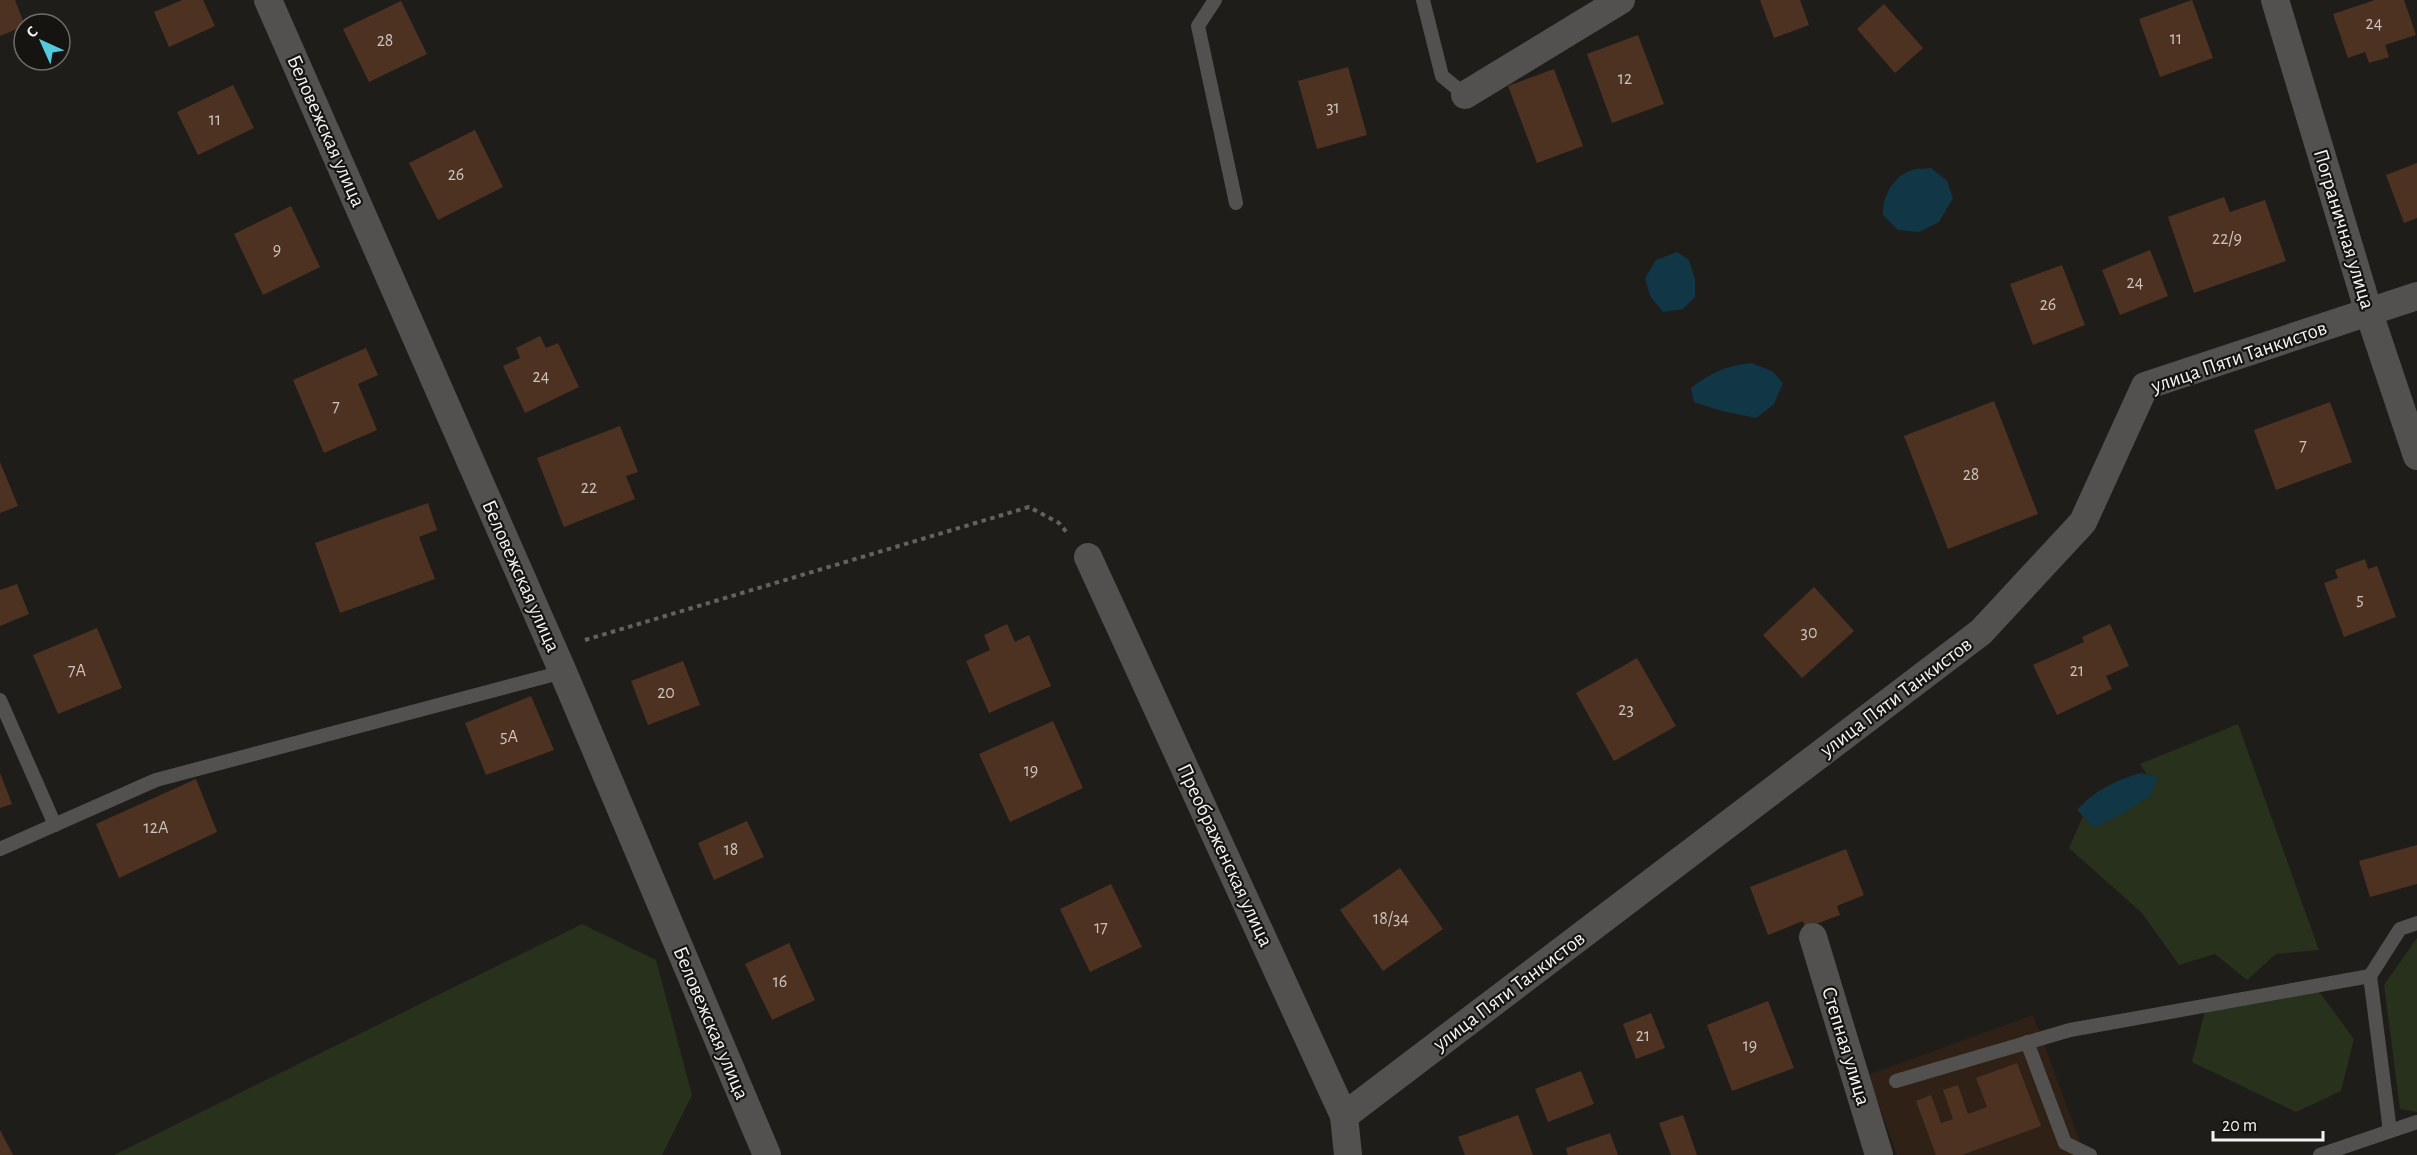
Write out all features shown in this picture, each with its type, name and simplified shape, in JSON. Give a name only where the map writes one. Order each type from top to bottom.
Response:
[{"type":"street","name":"Беловежская улица","points":[[268,0],[563,672],[767,1155]]},
{"type":"street","points":[[1465,95],[1621,0]]},
{"type":"street","name":"Пограничная улица","points":[[2275,0],[2369,313],[2417,456]]},
{"type":"street","name":"улица Пяти Танкистов","points":[[1344,1116],[1981,632],[2084,522],[2145,386],[2417,296]]},
{"type":"street","name":"Преображенская улица","points":[[1089,558],[1344,1116],[1348,1155]]},
{"type":"street","name":"Степная улица","points":[[1813,938],[1879,1155]]},
{"type":"lane","points":[[1215,0],[1198,26],[1236,203]]},
{"type":"lane","points":[[1423,0],[1442,76],[1465,95]]},
{"type":"lane","points":[[0,849],[156,780],[563,672]]},
{"type":"lane","points":[[0,700],[55,825]]},
{"type":"lane","points":[[2390,1131],[2370,976],[2400,929],[2417,923]]},
{"type":"lane","points":[[1896,1080],[2070,1030],[2370,976]]},
{"type":"lane","points":[[2026,1042],[2065,1143],[2090,1155]]},
{"type":"lane","points":[[2320,1155],[2417,1122]]},
{"type":"path","points":[[563,672],[581,642],[1029,507],[1059,524],[1089,558]]},
{"type":"shaded area","points":[[2033,1015],[2085,1155],[1897,1155],[1868,1075]]},
{"type":"green space","points":[[2238,724],[2319,950],[2276,954],[2247,980],[2215,954],[2179,965],[2142,913],[2069,848],[2083,816],[2094,828],[2158,777],[2147,775],[2140,764]]},
{"type":"green space","points":[[582,924],[656,960],[692,1095],[662,1155],[114,1155]]},
{"type":"green space","points":[[2417,938],[2417,1112],[2400,1109],[2384,985]]},
{"type":"green space","points":[[2318,990],[2354,1039],[2341,1091],[2296,1112],[2192,1062],[2205,1011]]},
{"type":"water","points":[[1931,168],[1947,181],[1953,198],[1939,222],[1919,232],[1898,230],[1883,215],[1884,201],[1890,188],[1905,173],[1914,169]]},
{"type":"water","points":[[1677,252],[1689,260],[1695,279],[1695,297],[1683,309],[1663,312],[1650,296],[1645,278],[1656,260]]},
{"type":"water","points":[[1751,363],[1772,371],[1783,383],[1774,404],[1756,418],[1694,402],[1691,388],[1698,383],[1726,368]]},
{"type":"water","points":[[2140,773],[2158,777],[2150,796],[2120,815],[2094,828],[2077,810],[2106,787]]},
{"type":"building","points":[[0,0],[15,0],[20,12],[12,12],[12,31],[0,36]]},
{"type":"building","points":[[182,0],[203,0],[215,26],[169,47],[154,12]]},
{"type":"building","points":[[1760,0],[1800,0],[1809,25],[1774,38]]},
{"type":"building","points":[[2192,0],[2213,58],[2160,77],[2139,19]]},
{"type":"building","points":[[2375,0],[2404,0],[2416,35],[2385,45],[2389,57],[2369,63],[2365,52],[2348,58],[2333,14]]},
{"type":"building","points":[[401,1],[427,54],[369,82],[343,29]]},
{"type":"building","points":[[1884,4],[1923,48],[1895,73],[1857,29]]},
{"type":"building","points":[[1638,35],[1664,104],[1612,123],[1587,54]]},
{"type":"building","points":[[1348,67],[1367,135],[1317,149],[1298,81]]},
{"type":"building","points":[[1554,69],[1583,146],[1537,163],[1508,86]]},
{"type":"building","points":[[233,85],[254,128],[198,155],[177,112]]},
{"type":"building","points":[[475,130],[503,187],[438,220],[409,163]]},
{"type":"building","points":[[2417,163],[2417,218],[2404,223],[2386,175]]},
{"type":"building","points":[[2224,197],[2230,212],[2265,200],[2286,261],[2194,293],[2168,217]]},
{"type":"building","points":[[291,206],[320,267],[263,295],[234,234]]},
{"type":"building","points":[[2150,250],[2168,296],[2120,315],[2102,270]]},
{"type":"building","points":[[2062,265],[2085,325],[2033,345],[2010,284]]},
{"type":"building","points":[[540,336],[546,348],[558,343],[579,387],[525,413],[503,366],[520,358],[516,348]]},
{"type":"building","points":[[366,348],[378,375],[358,384],[377,430],[324,453],[293,380]]},
{"type":"building","points":[[1994,401],[2038,514],[1948,549],[1904,436]]},
{"type":"building","points":[[2330,402],[2352,462],[2276,490],[2254,430]]},
{"type":"building","points":[[620,426],[638,472],[626,476],[635,499],[564,527],[537,458]]},
{"type":"building","points":[[0,462],[18,506],[0,513]]},
{"type":"building","points":[[428,503],[437,530],[419,537],[435,579],[340,613],[315,543]]},
{"type":"building","points":[[2365,559],[2368,569],[2377,566],[2396,617],[2344,637],[2324,583],[2338,578],[2335,570]]},
{"type":"building","points":[[17,584],[29,614],[0,626],[0,590]]},
{"type":"building","points":[[1814,587],[1854,631],[1802,678],[1763,635]]},
{"type":"building","points":[[1007,624],[1015,642],[1029,635],[1051,686],[989,713],[966,661],[990,650],[984,635]]},
{"type":"building","points":[[2110,624],[2129,666],[2106,676],[2112,689],[2057,715],[2033,665],[2084,642],[2082,637]]},
{"type":"building","points":[[97,628],[122,688],[58,714],[33,655]]},
{"type":"building","points":[[1637,658],[1676,726],[1614,761],[1576,693]]},
{"type":"building","points":[[683,661],[700,705],[648,725],[631,681]]},
{"type":"building","points":[[531,696],[554,750],[486,775],[465,723]]},
{"type":"building","points":[[1053,721],[1083,788],[1010,822],[979,754]]},
{"type":"building","points":[[0,773],[12,804],[0,808]]},
{"type":"building","points":[[196,779],[217,832],[119,878],[96,824]]},
{"type":"building","points":[[747,821],[764,857],[714,880],[698,843]]},
{"type":"building","points":[[2417,845],[2417,884],[2370,897],[2359,861]]},
{"type":"building","points":[[1846,849],[1864,895],[1837,906],[1840,915],[1805,928],[1803,921],[1768,935],[1750,887]]},
{"type":"building","points":[[1400,868],[1443,929],[1383,971],[1340,910]]},
{"type":"building","points":[[1111,884],[1142,947],[1090,972],[1060,909]]},
{"type":"building","points":[[789,943],[815,1000],[772,1020],[745,964]]},
{"type":"building","points":[[1768,1001],[1794,1068],[1732,1091],[1707,1025]]},
{"type":"building","points":[[1651,1013],[1665,1048],[1636,1059],[1623,1024]]},
{"type":"building","points":[[2017,1063],[2041,1126],[1962,1155],[1936,1155],[1916,1101],[1931,1095],[1941,1123],[1953,1119],[1943,1090],[1958,1085],[1968,1114],[1987,1107],[1976,1078]]},
{"type":"building","points":[[1581,1071],[1594,1104],[1548,1122],[1535,1089]]},
{"type":"building","points":[[1518,1115],[1533,1155],[1465,1155],[1458,1137]]},
{"type":"building","points":[[1683,1115],[1697,1155],[1671,1155],[1659,1123]]},
{"type":"building","points":[[0,1130],[13,1155],[0,1155]]},
{"type":"building","points":[[1610,1133],[1618,1155],[1568,1155],[1566,1148]]}]
